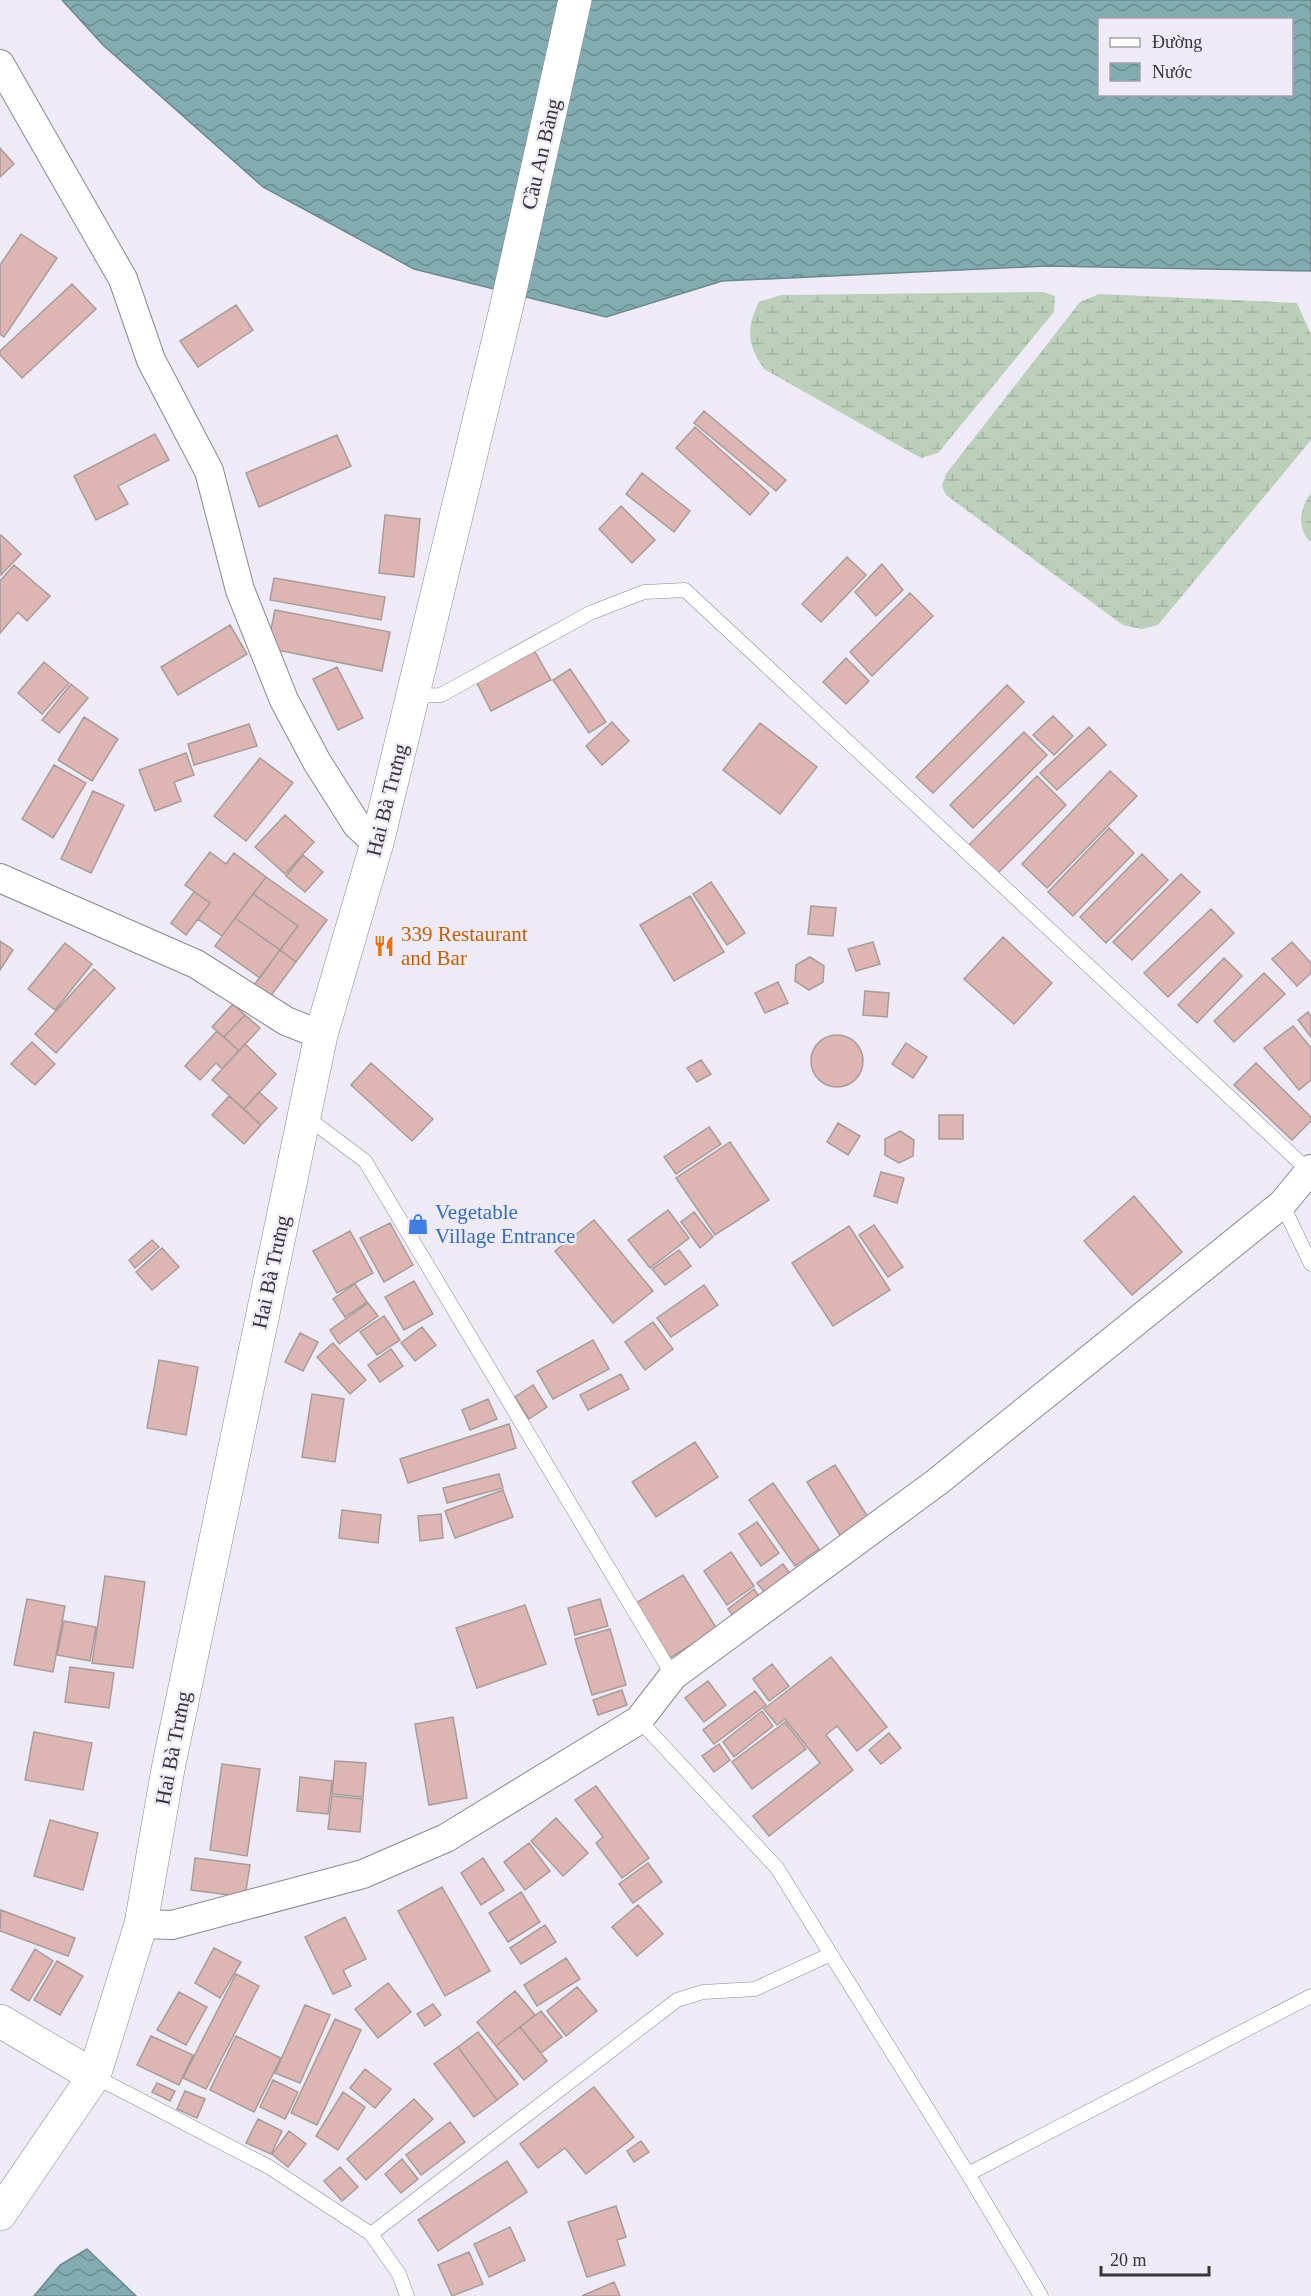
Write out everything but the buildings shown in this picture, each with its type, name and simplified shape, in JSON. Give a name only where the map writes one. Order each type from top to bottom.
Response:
[{"type":"street","name":"Cầu An Bàng","points":[[506,309],[575,0]]},
{"type":"street","points":[[0,63],[123,279],[151,360],[209,471],[240,590],[284,700],[317,762],[357,825],[377,843]]},
{"type":"street","name":"Hai Bà Trưng","points":[[0,2214],[94,2076],[141,1924],[168,1770],[321,1035],[377,843],[506,309]]},
{"type":"street","points":[[0,878],[195,964],[286,1021],[321,1035]]},
{"type":"street","points":[[141,1924],[172,1925],[363,1874],[446,1838],[639,1720],[673,1676],[937,1482],[1282,1204],[1310,1170]]},
{"type":"street","points":[[0,2021],[94,2076]]},
{"type":"lane","points":[[412,696],[441,696],[590,613],[644,592],[685,590],[1310,1170]]},
{"type":"lane","points":[[303,1115],[365,1161],[673,1676]]},
{"type":"lane","points":[[1282,1204],[1311,1264]]},
{"type":"lane","points":[[639,1720],[777,1868],[968,2174],[1041,2296]]},
{"type":"lane","points":[[371,2234],[677,2000],[703,1992],[755,1989],[831,1954]]},
{"type":"lane","points":[[968,2174],[1311,1996]]},
{"type":"lane","points":[[94,2076],[269,2167],[371,2234],[399,2274],[407,2296]]},
{"type":"green space","points":[[1043,292],[1055,296],[1054,312],[938,453],[921,458],[764,369],[754,352],[750,336],[752,320],[759,302],[781,295]]},
{"type":"green space","points":[[1099,294],[1297,303],[1311,334],[1311,440],[1158,625],[1142,629],[1123,625],[946,495],[942,486],[946,474],[1080,302]]},
{"type":"green space","points":[[1311,493],[1311,542],[1303,531],[1301,518],[1304,505]]},
{"type":"water","points":[[62,0],[1311,0],[1311,271],[1046,266],[722,281],[606,317],[414,269],[263,187],[103,45]]},
{"type":"water","points":[[87,2249],[136,2296],[34,2296],[60,2265]]},
{"type":"place","name":"339 Restaurant and Bar","points":[[384,946]]},
{"type":"place","name":"Vegetable Village Entrance","points":[[418,1224]]}]
